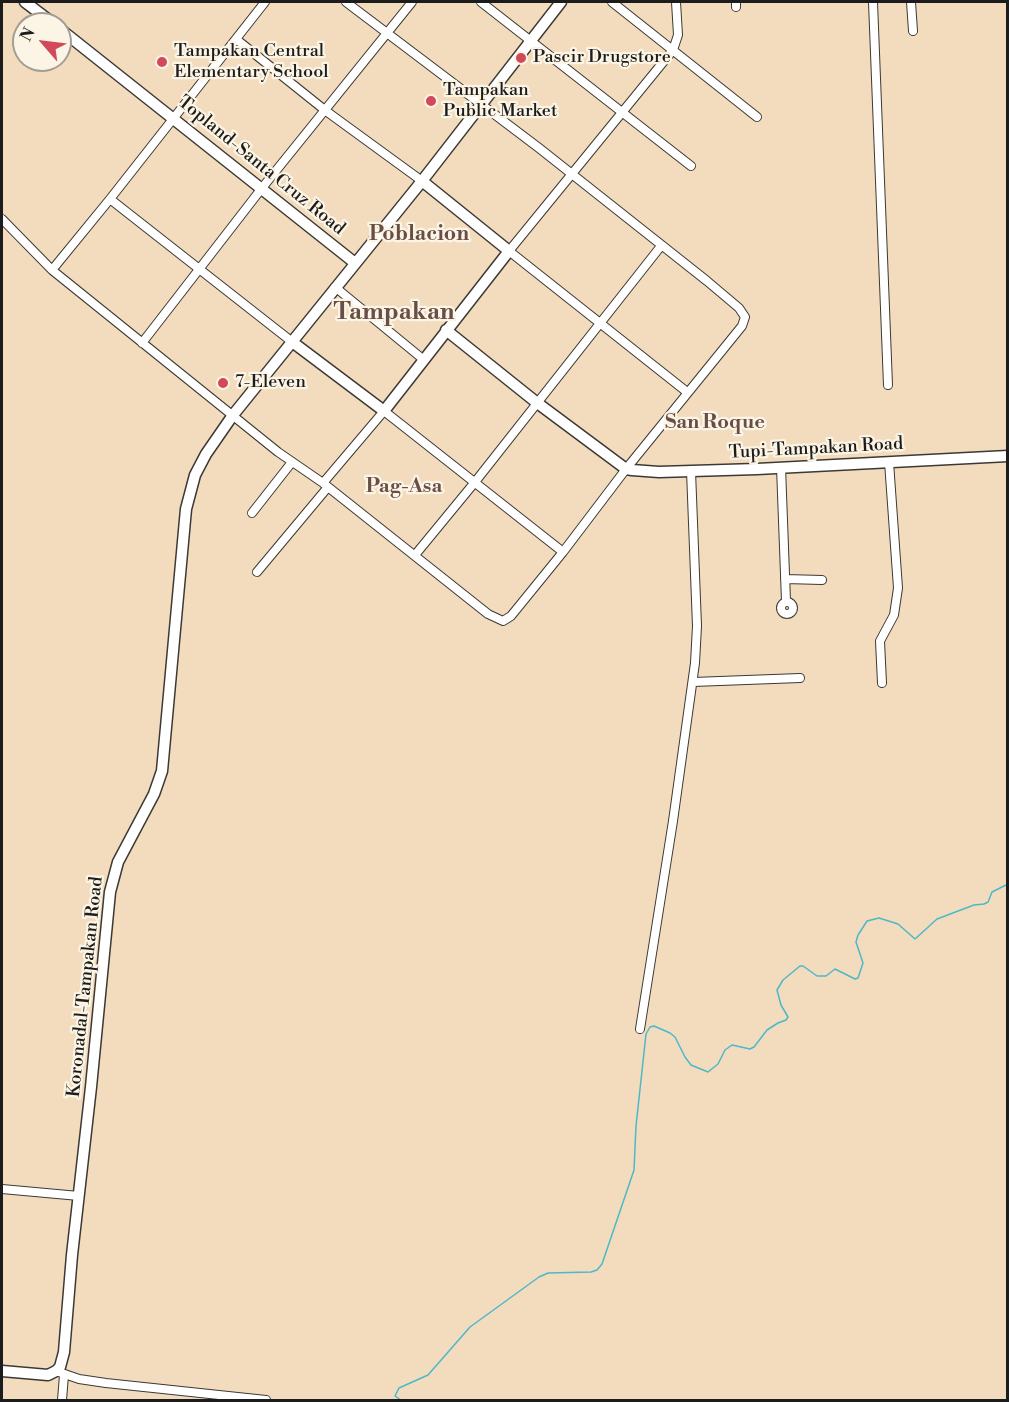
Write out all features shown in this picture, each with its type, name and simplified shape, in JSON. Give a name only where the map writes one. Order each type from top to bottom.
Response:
[{"type":"main road","points":[[25,2],[38,12]]},
{"type":"main road","name":"Koronadal-Tampakan Road","points":[[60,1373],[66,1341],[72,1255],[110,892],[118,862],[157,788],[165,754],[188,498],[200,465],[233,415],[422,181],[561,2]]},
{"type":"main road","name":"Topland-Santa Cruz Road","points":[[72,38],[355,263]]},
{"type":"main road","points":[[291,341],[384,411],[508,251],[422,181]]},
{"type":"main road","points":[[446,330],[536,402],[626,469]]},
{"type":"main road","name":"Tupi-Tampakan Road","points":[[626,469],[643,472],[691,471],[1008,456]]},
{"type":"main road","points":[[2,1371],[35,1375],[60,1373]]},
{"type":"street","points":[[52,270],[265,2]]},
{"type":"street","points":[[2,219],[52,270],[292,462],[326,485],[488,614],[503,621],[512,616],[687,392],[742,326],[745,317],[740,308],[572,175],[346,2]]},
{"type":"street","points":[[142,343],[262,188],[412,2]]},
{"type":"street","points":[[481,2],[691,166]]},
{"type":"street","points":[[612,2],[757,117]]},
{"type":"street","points":[[676,2],[678,35],[673,50],[508,251],[687,392]]},
{"type":"street","points":[[873,2],[888,385]]},
{"type":"street","points":[[911,2],[913,31]]},
{"type":"street","points":[[236,39],[326,111],[422,181]]},
{"type":"street","points":[[110,199],[291,341]]},
{"type":"street","points":[[415,555],[661,246]]},
{"type":"street","points":[[335,287],[424,360]]},
{"type":"street","points":[[257,572],[384,411],[563,552]]},
{"type":"street","points":[[252,513],[292,462]]},
{"type":"street","points":[[882,683],[880,641],[894,615],[898,588],[889,462]]},
{"type":"street","points":[[781,467],[786,601]]},
{"type":"street","points":[[640,1029],[693,682],[697,626],[691,471]]},
{"type":"street","points":[[785,579],[822,580]]},
{"type":"street","points":[[693,682],[800,678]]},
{"type":"street","points":[[2,1189],[79,1196]]},
{"type":"street","points":[[62,1401],[60,1373],[105,1383],[266,1401]]},
{"type":"waterway","points":[[401,1400],[395,1396],[399,1388],[428,1375],[470,1327],[539,1277],[548,1273],[591,1272],[597,1270],[602,1264],[634,1170],[636,1126],[646,1034],[650,1027],[654,1026],[670,1033],[675,1037],[691,1065],[708,1072],[718,1064],[725,1050],[732,1045],[750,1049],[767,1030],[786,1020],[788,1017],[781,1005],[777,990],[783,980],[800,966],[817,976],[826,976],[835,969],[855,979],[858,978],[863,963],[856,942],[867,921],[879,918],[898,924],[915,939],[937,919],[974,905],[984,904],[988,902],[992,892],[1008,884]]},
{"type":"place","name":"Pascir Drugstore","points":[[521,58]]},
{"type":"place","name":"Tampakan Central Elementary School","points":[[162,62]]},
{"type":"place","name":"Tampakan Public Market","points":[[431,101]]},
{"type":"place","name":"7-Eleven","points":[[223,383]]},
{"type":"district","name":"Poblacion","points":[[419,235]]},
{"type":"district","name":"Tampakan","points":[[394,313]]},
{"type":"district","name":"San Roque","points":[[715,423]]},
{"type":"district","name":"Pag-Asa","points":[[404,487]]}]
